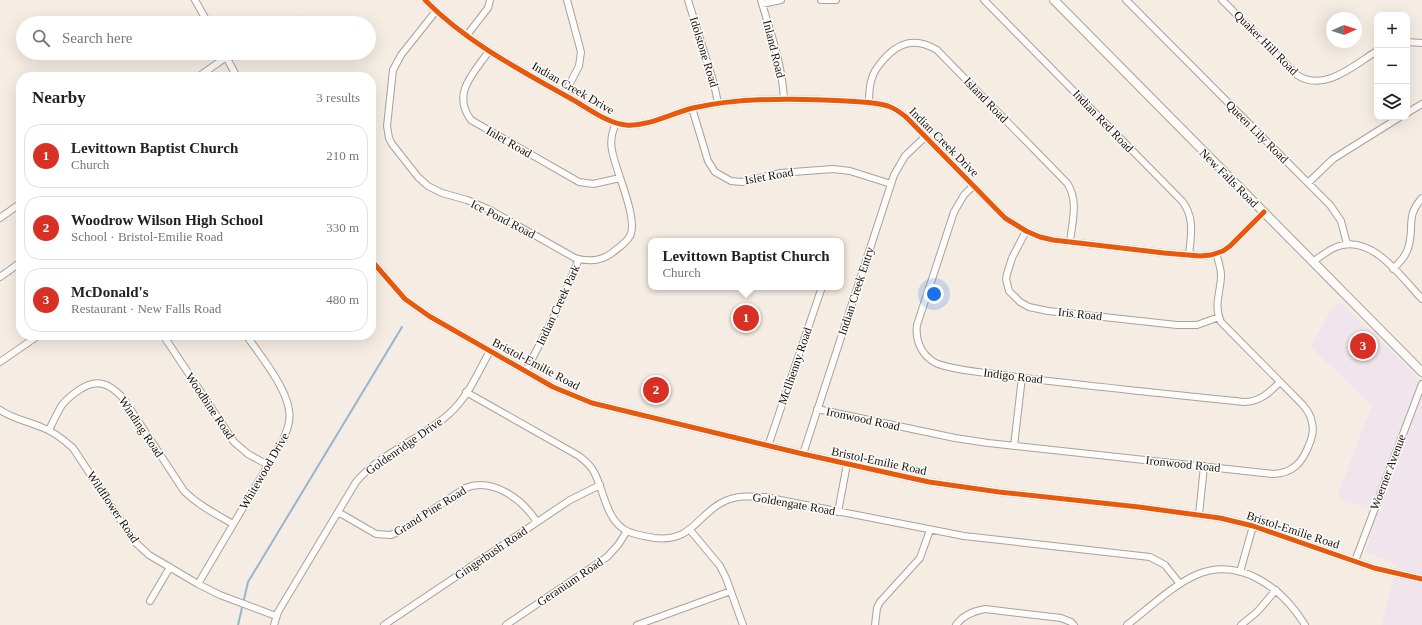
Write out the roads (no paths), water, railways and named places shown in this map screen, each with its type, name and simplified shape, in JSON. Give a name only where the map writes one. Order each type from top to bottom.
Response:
[{"type":"main road","name":"New Falls Road","points":[[1054,0],[1422,372]]},
{"type":"street","points":[[195,0],[204,16]]},
{"type":"street","name":"Indian Creek Drive","points":[[424,0],[436,11],[489,51],[564,95],[616,123],[625,125],[638,124],[692,108],[718,103],[784,99],[820,99],[869,102],[889,106],[902,114],[1006,218],[1026,231],[1046,239],[1200,256],[1216,253],[1230,246],[1264,212]]},
{"type":"street","points":[[467,35],[488,8],[490,0]]},
{"type":"street","points":[[564,95],[577,72],[581,52],[567,0]]},
{"type":"street","name":"Idolstone Road","points":[[688,0],[714,84],[718,103]]},
{"type":"street","points":[[762,2],[781,0]]},
{"type":"street","points":[[821,0],[836,0]]},
{"type":"street","name":"Indian Red Road","points":[[984,0],[1182,201],[1189,212],[1191,220],[1189,255]]},
{"type":"street","name":"Queen Lily Road","points":[[1126,0],[1336,212],[1341,221],[1347,244]]},
{"type":"street","name":"Quaker Hill Road","points":[[1222,0],[1296,75],[1306,80],[1319,82],[1330,79],[1374,53]]},
{"type":"street","name":"Inland Road","points":[[762,2],[779,60],[784,99]]},
{"type":"street","name":"Ice Pond Road","points":[[436,11],[401,55],[393,70],[387,126],[389,138],[392,144],[418,177],[433,189],[490,210],[579,260]]},
{"type":"street","points":[[1410,42],[1422,43]]},
{"type":"street","name":"Island Road","points":[[869,102],[870,87],[874,71],[895,49],[904,44],[920,43],[936,50],[1067,183],[1072,193],[1074,203],[1070,242]]},
{"type":"street","name":"Inlet Road","points":[[489,51],[463,91],[463,107],[471,120],[579,182],[593,184],[620,178]]},
{"type":"street","points":[[204,72],[219,60]]},
{"type":"street","points":[[230,60],[235,72]]},
{"type":"street","points":[[1410,111],[1422,104]]},
{"type":"street","name":"Islet Road","points":[[692,108],[708,161],[715,172],[731,181],[742,182],[780,173],[832,169],[850,171],[891,184]]},
{"type":"street","points":[[1308,183],[1333,159],[1395,120]]},
{"type":"street","points":[[579,260],[589,261],[603,258],[624,244],[630,236],[632,221],[612,146],[612,132],[616,123]]},
{"type":"street","name":"Indian Creek Entry","points":[[803,454],[891,184],[897,169],[905,156],[925,137]]},
{"type":"street","name":"Indigo Road","points":[[973,186],[964,195],[954,212],[917,325],[916,338],[918,344],[926,355],[939,364],[962,369],[1022,377],[1249,402],[1261,398],[1280,382]]},
{"type":"street","points":[[1393,269],[1407,251],[1410,238],[1411,218],[1414,208],[1422,198]]},
{"type":"street","points":[[0,218],[16,207]]},
{"type":"street","name":"Iris Road","points":[[1026,231],[1009,267],[1006,279],[1012,296],[1023,304],[1048,311],[1177,324],[1197,325],[1219,317]]},
{"type":"street","points":[[1313,262],[1333,248],[1347,244],[1361,245],[1375,251],[1422,300]]},
{"type":"street","points":[[1216,253],[1221,276],[1216,305],[1219,317]]},
{"type":"street","name":"Indian Creek Park","points":[[526,372],[553,318],[579,260]]},
{"type":"street","points":[[0,277],[16,266]]},
{"type":"street","name":"Bristol-Emilie Road","points":[[376,266],[406,299],[416,307],[553,387],[592,403],[768,446],[900,476],[953,486],[1199,515],[1253,526],[1355,561],[1422,579]]},
{"type":"street","name":"McIlhenny Road","points":[[768,446],[821,290]]},
{"type":"street","name":"Ironwood Road","points":[[817,409],[955,438],[1014,446],[1279,474],[1289,471],[1297,466],[1302,460],[1312,438],[1312,422],[1307,410],[1224,325],[1219,317]]},
{"type":"street","points":[[0,362],[32,340]]},
{"type":"street","name":"Woodbine Road","points":[[166,340],[234,442],[248,454],[268,465]]},
{"type":"street","name":"Whitewood Drive","points":[[198,584],[287,431],[289,410],[284,393],[249,340]]},
{"type":"street","name":"Goldenridge Drive","points":[[274,625],[276,616],[361,476],[383,459],[442,420],[458,405],[490,351]]},
{"type":"street","points":[[1014,446],[1022,377]]},
{"type":"street","name":"Winding Road","points":[[49,430],[63,404],[72,395],[92,384],[100,383],[107,385],[117,391],[123,398],[184,491],[192,500],[233,524]]},
{"type":"street","name":"Woerner Avenue","points":[[1355,561],[1422,384]]},
{"type":"street","name":"Goldengate Road","points":[[466,392],[579,456],[593,469],[613,519],[622,529],[639,535],[661,538],[675,536],[690,530],[720,504],[748,495],[984,539],[1150,557],[1165,565],[1180,584]]},
{"type":"street","name":"Wildflower Road","points":[[0,410],[18,420],[49,430],[73,448],[136,543],[149,555],[198,584],[220,595],[276,616]]},
{"type":"street","points":[[838,512],[847,464]]},
{"type":"street","points":[[1199,515],[1204,466]]},
{"type":"street","name":"Grand Pine Road","points":[[338,512],[376,534],[391,535],[404,529],[465,488],[472,485],[483,484],[495,487],[516,499],[537,522]]},
{"type":"street","name":"Gingerbush Road","points":[[384,625],[570,500],[600,485]]},
{"type":"street","points":[[1240,572],[1253,526]]},
{"type":"street","points":[[690,530],[720,566],[743,625]]},
{"type":"street","points":[[875,625],[877,608],[880,602],[920,558],[930,530]]},
{"type":"street","name":"Geranium Road","points":[[506,625],[607,557],[618,545],[627,531]]},
{"type":"street","points":[[150,601],[170,567]]},
{"type":"street","points":[[1127,625],[1180,584],[1196,575],[1210,571],[1223,570],[1240,572],[1254,576],[1276,590],[1290,603],[1305,625]]},
{"type":"street","points":[[1241,625],[1261,608],[1276,590]]},
{"type":"street","points":[[637,625],[731,591]]},
{"type":"street","points":[[956,625],[965,616],[973,612],[992,609],[1061,618],[1071,622],[1074,625]]},
{"type":"waterway","points":[[238,625],[248,582],[402,327]]},
{"type":"place","name":"Levittown Baptist Church","points":[[746,318]]},
{"type":"place","name":"McDonald's","points":[[1363,346]]},
{"type":"place","name":"Woodrow Wilson High School","points":[[656,390]]}]
